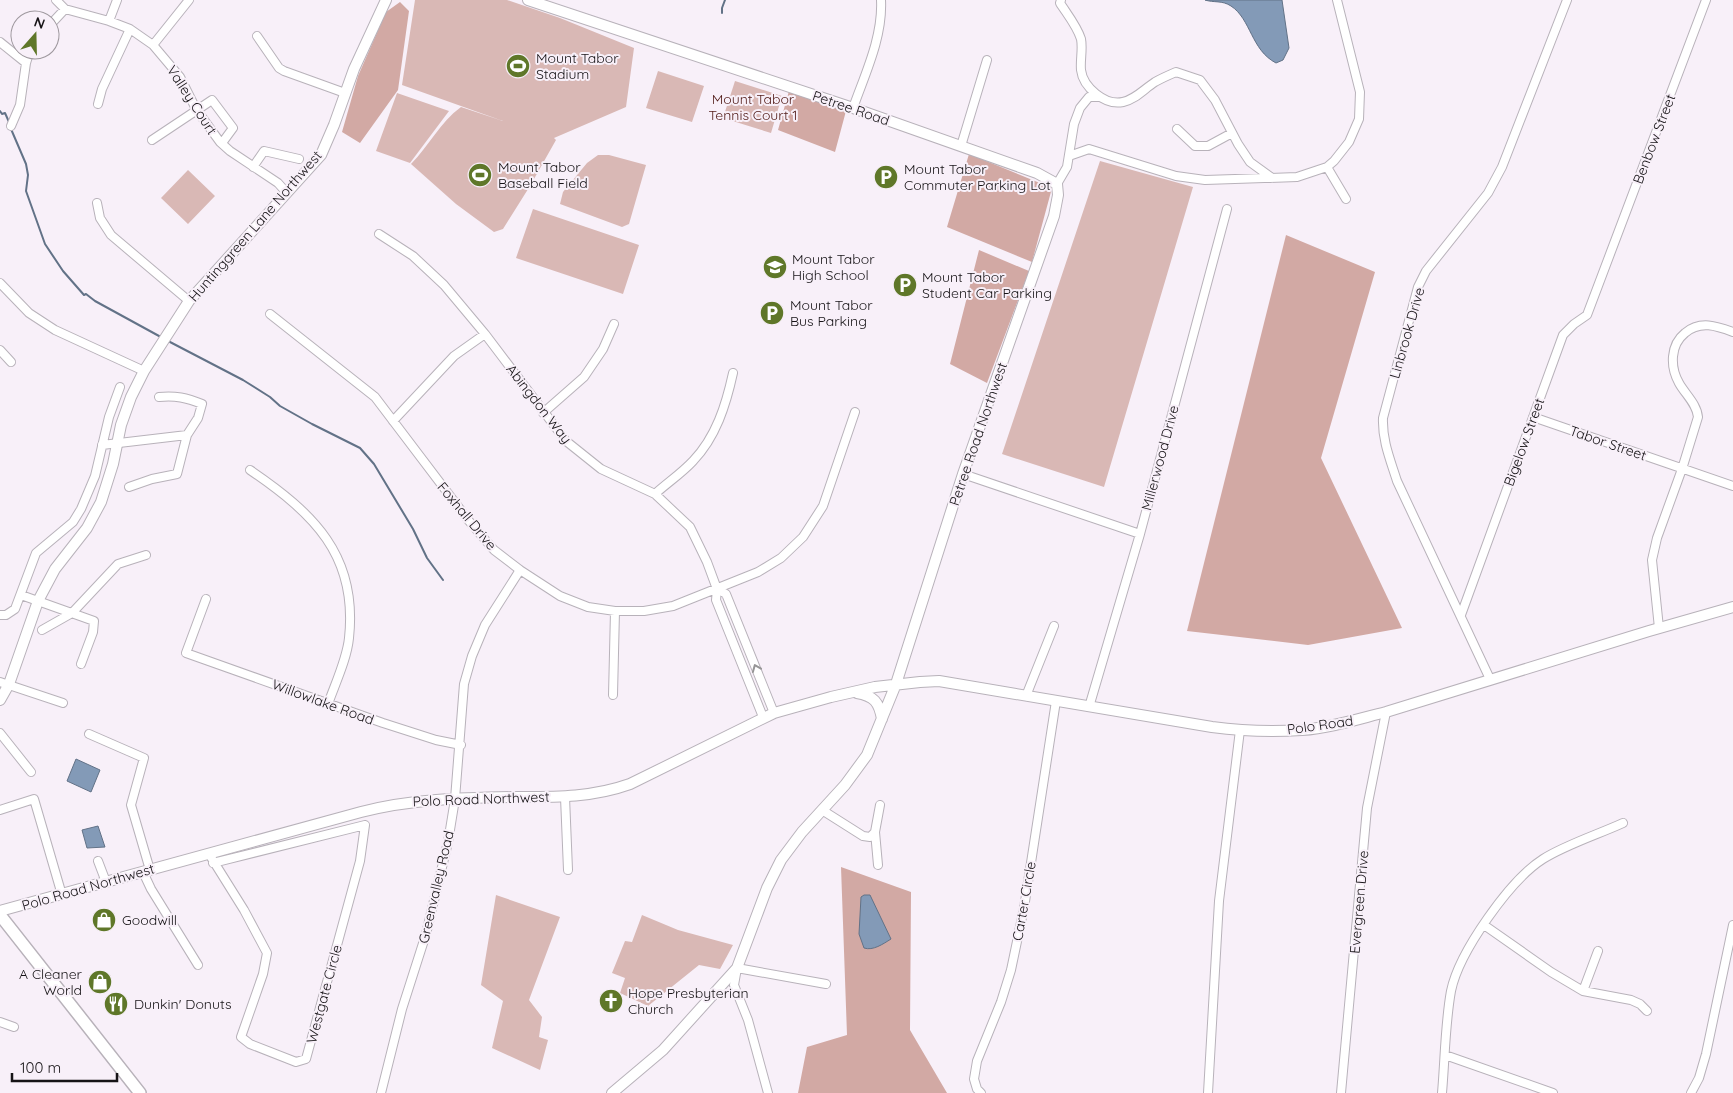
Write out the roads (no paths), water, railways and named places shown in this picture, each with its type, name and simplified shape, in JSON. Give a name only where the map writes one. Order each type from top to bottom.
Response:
[{"type":"main road","points":[[0,915],[140,1093]]},
{"type":"street","points":[[56,0],[65,9],[60,14]]},
{"type":"street","points":[[109,21],[117,0]]},
{"type":"street","points":[[153,45],[189,0]]},
{"type":"street","name":"Huntinggreen Lane Northwest","points":[[0,700],[4,683],[38,601],[55,569],[86,528],[101,502],[113,464],[116,443],[131,397],[144,371],[189,301],[321,155],[354,70],[386,0]]},
{"type":"street","name":"Petree Road","points":[[528,0],[853,108],[1037,173],[1057,184]]},
{"type":"street","points":[[853,108],[876,41],[881,0]]},
{"type":"street","points":[[1069,156],[1089,150],[1176,176],[1205,180],[1297,177],[1327,166],[1334,161],[1349,142],[1359,120],[1360,92],[1337,0]]},
{"type":"street","name":"Linbrook Drive","points":[[1490,680],[1397,481],[1384,439],[1383,418],[1418,287],[1426,271],[1488,193],[1502,168],[1567,0]]},
{"type":"street","name":"Benbow Street","points":[[1601,278],[1706,0]]},
{"type":"street","points":[[1060,1],[1076,28],[1081,41],[1081,72],[1083,78],[1100,97],[1122,103],[1137,97],[1155,82],[1176,72],[1200,80],[1215,100],[1239,146],[1250,162],[1272,178]]},
{"type":"street","name":"Valley Court","points":[[65,9],[109,21],[130,30],[153,45],[180,76],[196,109],[222,143],[253,167],[278,183],[286,192]]},
{"type":"street","points":[[98,104],[102,89],[130,30]]},
{"type":"street","points":[[257,36],[279,68],[345,93]]},
{"type":"street","points":[[0,42],[26,63]]},
{"type":"street","points":[[11,126],[20,105],[27,60]]},
{"type":"street","points":[[961,146],[987,60]]},
{"type":"street","points":[[1057,184],[1066,167],[1074,124],[1080,108],[1089,97],[1100,97]]},
{"type":"street","points":[[152,140],[212,100],[233,128],[222,143]]},
{"type":"street","points":[[1177,129],[1195,146],[1208,146],[1232,133]]},
{"type":"street","points":[[253,167],[264,151],[300,159]]},
{"type":"street","points":[[1327,166],[1346,199]]},
{"type":"street","name":"Petree Road Northwest","points":[[737,968],[767,888],[781,860],[802,832],[845,785],[867,754],[882,720],[896,684],[963,474],[1054,216],[1058,195],[1057,184]]},
{"type":"street","points":[[97,203],[100,218],[111,235],[189,301]]},
{"type":"street","name":"Millerwood Drive","points":[[1088,707],[1140,534],[1227,209]]},
{"type":"street","name":"Abingdon Way","points":[[378,234],[414,256],[444,285],[484,334],[566,442],[601,469],[655,494],[690,527],[707,562],[717,589],[716,600],[763,718]]},
{"type":"street","name":"Bigelow Street","points":[[1461,615],[1563,335],[1574,324],[1588,315],[1601,278]]},
{"type":"street","points":[[0,282],[29,313],[55,330],[144,371]]},
{"type":"street","name":"Foxhall Drive","points":[[270,314],[375,398],[469,521],[494,550],[520,570],[560,596],[588,607],[615,611],[644,611],[673,606],[758,572],[781,558],[803,536],[823,506],[855,412]]},
{"type":"street","points":[[543,413],[584,377],[603,349],[614,324]]},
{"type":"street","points":[[1659,628],[1652,560],[1657,538],[1682,469],[1698,417],[1697,410],[1677,378],[1672,359],[1674,350],[1682,335],[1697,326],[1711,325],[1733,332]]},
{"type":"street","points":[[393,421],[454,356],[484,334]]},
{"type":"street","points":[[0,350],[11,362]]},
{"type":"street","points":[[655,494],[694,460],[714,432],[727,401],[733,373]]},
{"type":"street","points":[[0,615],[11,613],[15,609],[36,553],[73,522],[81,509],[95,476],[109,417],[120,387]]},
{"type":"street","points":[[129,488],[152,478],[177,474],[187,435],[198,418],[202,404],[180,397],[159,398]]},
{"type":"street","name":"Tabor Street","points":[[1533,417],[1733,486]]},
{"type":"street","points":[[102,445],[187,435]]},
{"type":"street","points":[[250,470],[284,493],[320,529],[333,547],[344,574],[350,598],[349,639],[328,704]]},
{"type":"street","points":[[963,474],[1140,534]]},
{"type":"street","points":[[42,630],[72,613],[118,564],[146,556]]},
{"type":"street","name":"Greenvalley Road","points":[[381,1093],[402,1009],[426,934],[448,842],[461,745],[464,684],[472,656],[485,625],[520,570]]},
{"type":"street","name":"Abingdon Way","points":[[717,589],[726,594],[774,713]]},
{"type":"street","points":[[21,595],[94,621],[93,632],[81,664]]},
{"type":"street","name":"Willowlake Road","points":[[206,600],[186,653],[328,704],[436,740],[461,745]]},
{"type":"street","name":"Polo Road","points":[[896,684],[939,681],[1088,707],[1240,730],[1303,730],[1350,722],[1386,712],[1733,607]]},
{"type":"street","points":[[613,695],[615,611]]},
{"type":"street","points":[[1026,696],[1054,626]]},
{"type":"street","points":[[4,683],[63,703]]},
{"type":"street","name":"Polo Road Northwest","points":[[0,911],[147,871],[211,858],[361,812],[409,802],[455,799],[566,797],[599,793],[630,784],[774,713],[854,692],[896,684]]},
{"type":"street","points":[[854,692],[869,695],[875,699],[879,704],[882,720]]},
{"type":"street","name":"Carter Circle","points":[[980,1093],[974,1079],[976,1061],[1001,1002],[1011,970],[1024,908],[1056,701]]},
{"type":"street","name":"Evergreen Drive","points":[[1341,1093],[1367,808],[1386,712]]},
{"type":"street","points":[[1208,1093],[1219,901],[1240,730]]},
{"type":"street","points":[[0,733],[31,772]]},
{"type":"street","points":[[89,734],[144,758],[131,805],[147,871],[152,889],[198,965]]},
{"type":"street","points":[[566,797],[568,870]]},
{"type":"street","points":[[0,810],[34,799],[62,895]]},
{"type":"street","points":[[878,865],[875,832],[880,805]]},
{"type":"street","points":[[822,810],[866,837],[872,836],[875,832]]},
{"type":"street","points":[[211,858],[365,825],[361,812]]},
{"type":"street","points":[[1442,1093],[1449,1006],[1455,978],[1470,947],[1484,925],[1510,890],[1530,869],[1554,853],[1623,824]]},
{"type":"street","name":"Westgate Circle","points":[[211,858],[244,910],[267,953],[263,974],[241,1036],[250,1044],[296,1062],[306,1059],[360,861],[365,825]]},
{"type":"street","points":[[98,861],[106,882]]},
{"type":"street","points":[[1484,925],[1551,972],[1583,991],[1631,1000],[1640,1004],[1647,1011]]},
{"type":"street","points":[[1690,1093],[1699,1078],[1706,1054],[1733,925]]},
{"type":"street","points":[[1583,991],[1598,951]]},
{"type":"street","points":[[737,968],[826,984]]},
{"type":"street","points":[[612,1093],[663,1050],[737,968]]},
{"type":"street","points":[[737,968],[734,985],[748,1020],[768,1093]]},
{"type":"street","points":[[0,1022],[14,1027]]},
{"type":"street","points":[[1445,1055],[1553,1093]]},
{"type":"water","points":[[1205,0],[1282,0],[1289,48],[1283,60],[1276,63],[1261,50],[1243,19],[1231,6]]},
{"type":"water","points":[[76,759],[100,770],[91,792],[67,781]]},
{"type":"water","points":[[98,826],[105,847],[87,848],[82,830]]},
{"type":"water","points":[[870,895],[891,939],[871,949],[864,948],[859,934],[861,897]]},
{"type":"waterway","points":[[722,13],[725,0]]},
{"type":"waterway","points":[[0,111],[2,114],[5,113],[9,122]]},
{"type":"waterway","points":[[11,129],[26,164],[28,175],[26,191],[45,244],[63,271],[84,295],[86,294],[95,301],[159,336]]},
{"type":"waterway","points":[[170,342],[243,380],[270,397],[280,406],[312,424],[360,448],[374,464],[413,529],[427,558],[443,580]]},
{"type":"place","name":"Mount Tabor Stadium","points":[[518,66]]},
{"type":"place","name":"Mount Tabor Baseball Field","points":[[480,175]]},
{"type":"place","name":"Mount Tabor Commuter Parking Lot","points":[[886,177]]},
{"type":"place","name":"Mount Tabor High School","points":[[775,267]]},
{"type":"place","name":"Mount Tabor Student Car Parking","points":[[905,285]]},
{"type":"place","name":"Mount Tabor Bus Parking","points":[[772,313]]},
{"type":"place","name":"Goodwill","points":[[104,920]]},
{"type":"place","name":"A Cleaner World","points":[[100,982]]},
{"type":"place","name":"Hope Presbyterian Church","points":[[611,1001]]},
{"type":"place","name":"Dunkin' Donuts","points":[[116,1004]]},
{"type":"park label","name":"Mount Tabor Tennis Court 1","points":[[753,108]]}]
